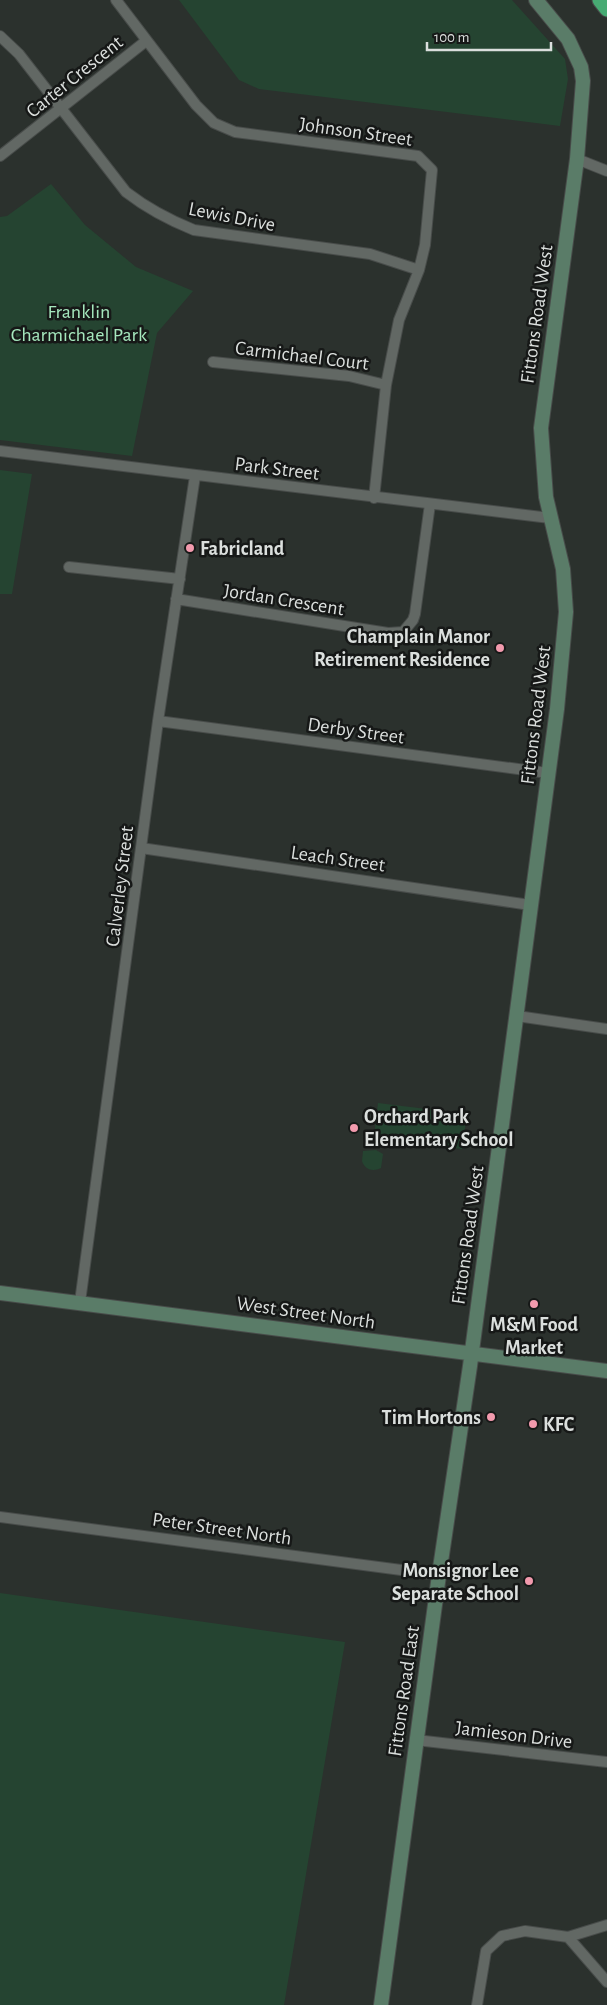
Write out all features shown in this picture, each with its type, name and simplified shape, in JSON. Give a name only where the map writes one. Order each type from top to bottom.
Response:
[{"type":"highway","points":[[600,0],[607,9]]},
{"type":"street","name":"Johnson Street","points":[[116,0],[196,105],[214,123],[235,132],[418,156],[432,170],[425,245],[419,270],[400,320],[386,384],[374,498]]},
{"type":"street","name":"Fittons Road West","points":[[472,1353],[557,709],[566,612],[564,569],[550,518],[542,464],[541,428],[577,159],[583,81],[581,67],[568,39],[536,0]]},
{"type":"street","name":"Lewis Drive","points":[[0,36],[19,54],[126,192],[147,208],[170,221],[194,230],[222,235],[370,254],[419,270]]},
{"type":"street","name":"Carter Crescent","points":[[0,156],[146,41]]},
{"type":"street","points":[[577,159],[607,171]]},
{"type":"street","name":"Carmichael Court","points":[[213,362],[349,376],[386,384]]},
{"type":"street","name":"Park Street","points":[[0,451],[550,518]]},
{"type":"street","name":"Calverley Street","points":[[80,1302],[158,721],[195,476]]},
{"type":"street","name":"Jordan Crescent","points":[[176,599],[388,633],[404,632],[414,620],[430,504]]},
{"type":"street","points":[[68,567],[180,579]]},
{"type":"street","name":"Derby Street","points":[[158,721],[548,773]]},
{"type":"street","name":"Leach Street","points":[[141,848],[530,904]]},
{"type":"street","points":[[517,1016],[607,1029]]},
{"type":"street","name":"West Street North","points":[[0,1293],[607,1372]]},
{"type":"street","name":"Fittons Road East","points":[[381,2005],[439,1575],[472,1353]]},
{"type":"street","name":"Peter Street North","points":[[0,1517],[439,1575]]},
{"type":"street","name":"Jamieson Drive","points":[[416,1740],[607,1762]]},
{"type":"street","points":[[477,2005],[486,1951],[502,1936],[525,1931],[568,1938],[607,1925]]},
{"type":"street","points":[[568,1938],[607,1982]]},
{"type":"green space","points":[[179,0],[512,0],[565,59],[568,79],[560,126],[259,89],[239,80]]},
{"type":"green space","name":"Franklin Charmichael Park","points":[[51,184],[85,225],[136,267],[193,291],[157,333],[132,456],[0,440],[0,217],[7,216]]},
{"type":"green space","points":[[0,470],[32,474],[12,594],[0,594]]},
{"type":"green space","points":[[378,1103],[467,1114],[462,1149],[374,1137]]},
{"type":"green space","points":[[376,1150],[383,1154],[381,1168],[375,1170],[365,1166],[362,1161],[363,1151]]},
{"type":"green space","points":[[0,1593],[345,1642],[284,2005],[0,2005]]},
{"type":"place","name":"Fabricland","points":[[190,548]]},
{"type":"place","name":"Champlain Manor Retirement Residence","points":[[500,648]]},
{"type":"place","name":"Orchard Park Elementary School","points":[[354,1128]]},
{"type":"place","name":"M&M Food Market","points":[[534,1304]]},
{"type":"place","name":"Tim Hortons","points":[[491,1417]]},
{"type":"place","name":"KFC","points":[[533,1424]]},
{"type":"place","name":"Monsignor Lee Separate School","points":[[529,1581]]}]
